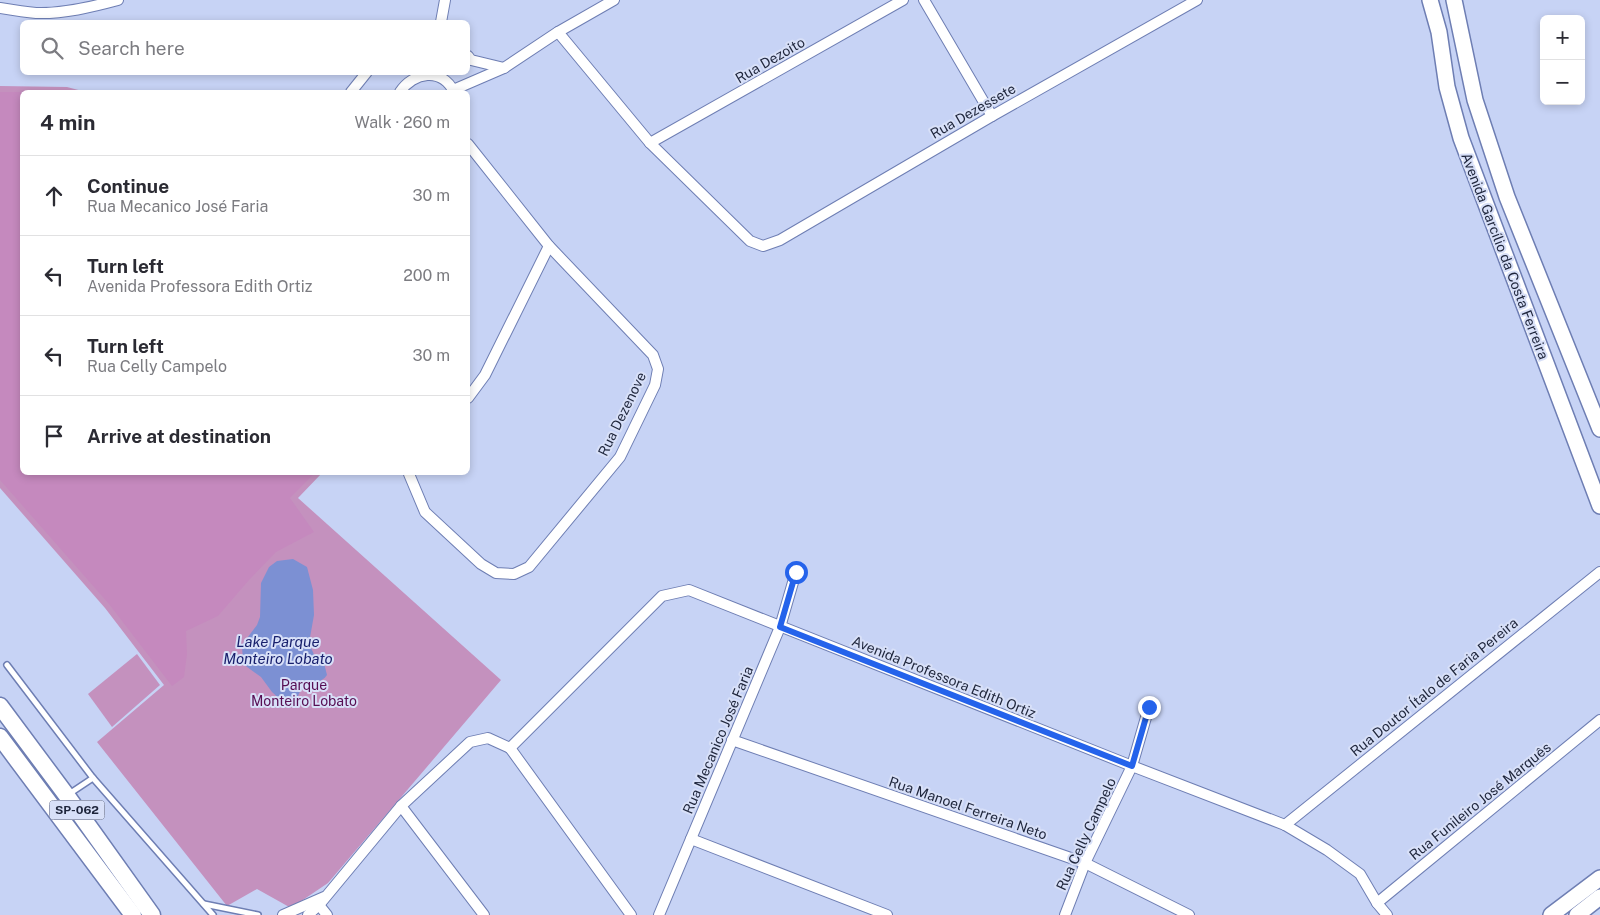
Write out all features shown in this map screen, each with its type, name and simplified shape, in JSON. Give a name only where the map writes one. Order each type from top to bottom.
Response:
[{"type":"main road","name":"SP-062","points":[[0,706],[152,915]]},
{"type":"main road","name":"SP-062","points":[[0,737],[133,915]]},
{"type":"street","points":[[0,8],[11,5],[37,13],[60,12],[97,6],[118,0]]},
{"type":"street","points":[[444,19],[446,0]]},
{"type":"street","points":[[402,90],[417,75],[437,77],[449,84],[504,68],[558,32],[614,0]]},
{"type":"street","name":"Rua Dezoito","points":[[650,143],[903,0]]},
{"type":"street","points":[[924,0],[992,116]]},
{"type":"street","name":"Rua Dezessete","points":[[650,143],[750,242],[763,246],[780,240],[992,116],[1197,0]]},
{"type":"street","name":"Avenida Garcílio da Costa Ferreira","points":[[1430,0],[1439,32],[1447,87],[1461,138],[1600,506]]},
{"type":"street","name":"Avenida Garcílio da Costa Ferreira","points":[[1454,0],[1475,100],[1507,197],[1600,429]]},
{"type":"street","points":[[558,32],[650,143]]},
{"type":"street","points":[[470,59],[504,68]]},
{"type":"street","points":[[353,90],[365,75]]},
{"type":"street","name":"Rua Dezenove","points":[[411,475],[425,512],[481,564],[496,573],[514,574],[528,567],[620,457],[654,385],[658,369],[653,355],[549,246],[470,147]]},
{"type":"street","points":[[470,395],[485,375],[549,246]]},
{"type":"street","name":"Rua Mecanico José Faria","points":[[658,915],[780,627],[796,572]]},
{"type":"street","name":"Rua Doutor Ítalo de Faria Pereira","points":[[1285,825],[1600,572]]},
{"type":"street","name":"Avenida Professora Edith Ortiz","points":[[510,748],[662,596],[690,590],[1285,825],[1327,850],[1360,874],[1377,903],[1387,915]]},
{"type":"street","name":"Rua Celly Campelo","points":[[1065,915],[1085,863],[1132,766],[1149,707]]},
{"type":"street","name":"Rua Funileiro José Marquês","points":[[1377,903],[1600,720]]},
{"type":"street","points":[[308,915],[319,905],[401,806],[470,742],[488,738],[510,748],[631,915]]},
{"type":"street","name":"Rua Manoel Ferreira Neto","points":[[732,740],[1085,863],[1189,915]]},
{"type":"street","points":[[401,806],[484,915]]},
{"type":"street","points":[[691,839],[887,915]]},
{"type":"street","points":[[1551,915],[1600,878]]},
{"type":"street","points":[[283,915],[327,895]]},
{"type":"street","points":[[1578,915],[1600,897]]},
{"type":"street","points":[[319,905],[327,915]]},
{"type":"lane","points":[[7,665],[93,778],[213,915]]},
{"type":"lane","points":[[67,796],[93,778]]},
{"type":"lane","points":[[203,904],[258,915]]},
{"type":"green space","name":"Parque Monteiro Lobato","points":[[0,86],[67,87],[78,90],[20,90],[20,475],[320,475],[298,498],[501,680],[328,883],[291,908],[257,889],[227,906],[97,742],[164,685],[105,608],[0,488]]},
{"type":"green space","points":[[137,654],[160,685],[112,727],[88,694]]},
{"type":"shaded area","points":[[0,92],[20,92],[20,475],[313,475],[290,498],[314,532],[276,552],[218,616],[186,631],[187,654],[184,677],[172,686],[109,604],[0,480]]},
{"type":"water","name":"Lake Parque Monteiro Lobato","points":[[293,559],[307,567],[313,590],[314,615],[309,643],[315,657],[324,663],[327,675],[322,680],[302,689],[295,704],[286,705],[272,692],[261,677],[243,664],[242,645],[257,625],[260,617],[261,583],[269,567],[277,561]]},
{"type":"route","points":[[796,572],[780,627],[1132,766],[1149,707]]}]
